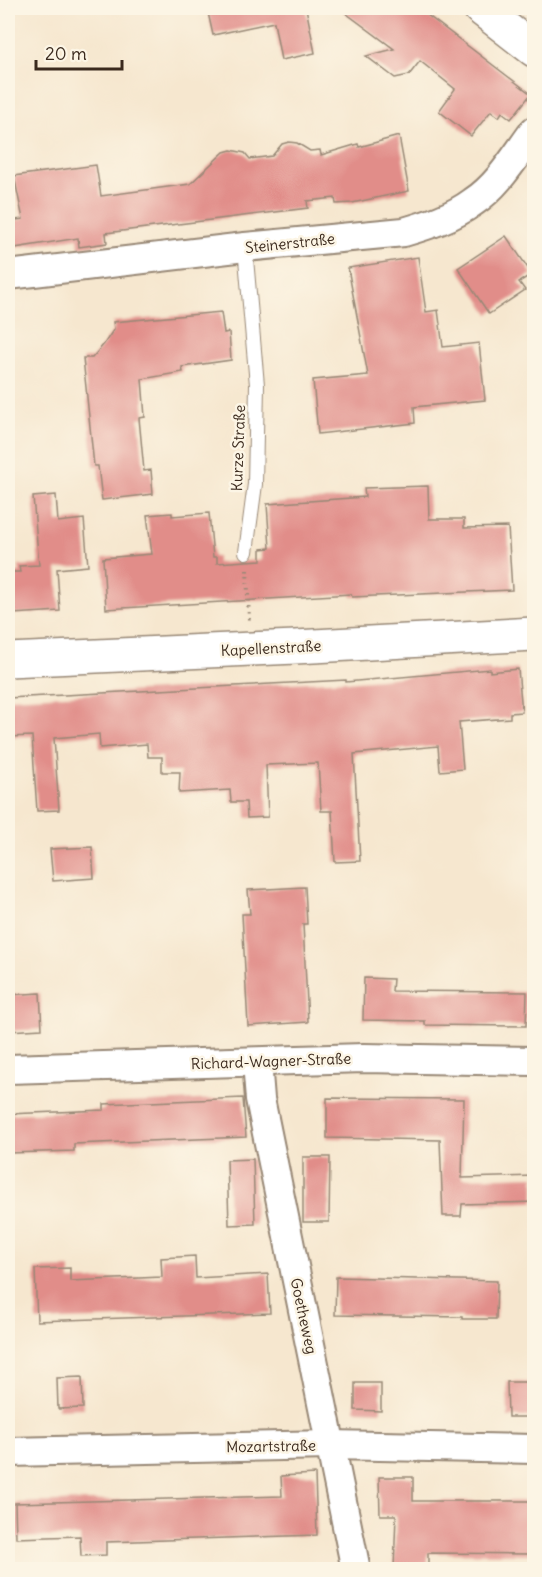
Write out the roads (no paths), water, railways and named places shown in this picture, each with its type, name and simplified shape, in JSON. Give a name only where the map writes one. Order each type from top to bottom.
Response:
[{"type":"street","points":[[480,8],[534,50]]},
{"type":"street","name":"Steinerstraße","points":[[8,275],[245,247],[404,232],[428,225],[474,202],[492,186],[534,131]]},
{"type":"street","name":"Kapellenstraße","points":[[8,660],[250,650],[392,640],[534,634]]},
{"type":"street","name":"Richard-Wagner-Straße","points":[[8,1069],[364,1058],[534,1061]]},
{"type":"street","name":"Goetheweg","points":[[256,1062],[260,1099],[357,1569]]},
{"type":"street","name":"Mozartstraße","points":[[8,1452],[330,1445],[534,1449]]},
{"type":"lane","name":"Kurze Straße","points":[[245,247],[257,384],[255,484],[246,552]]}]
